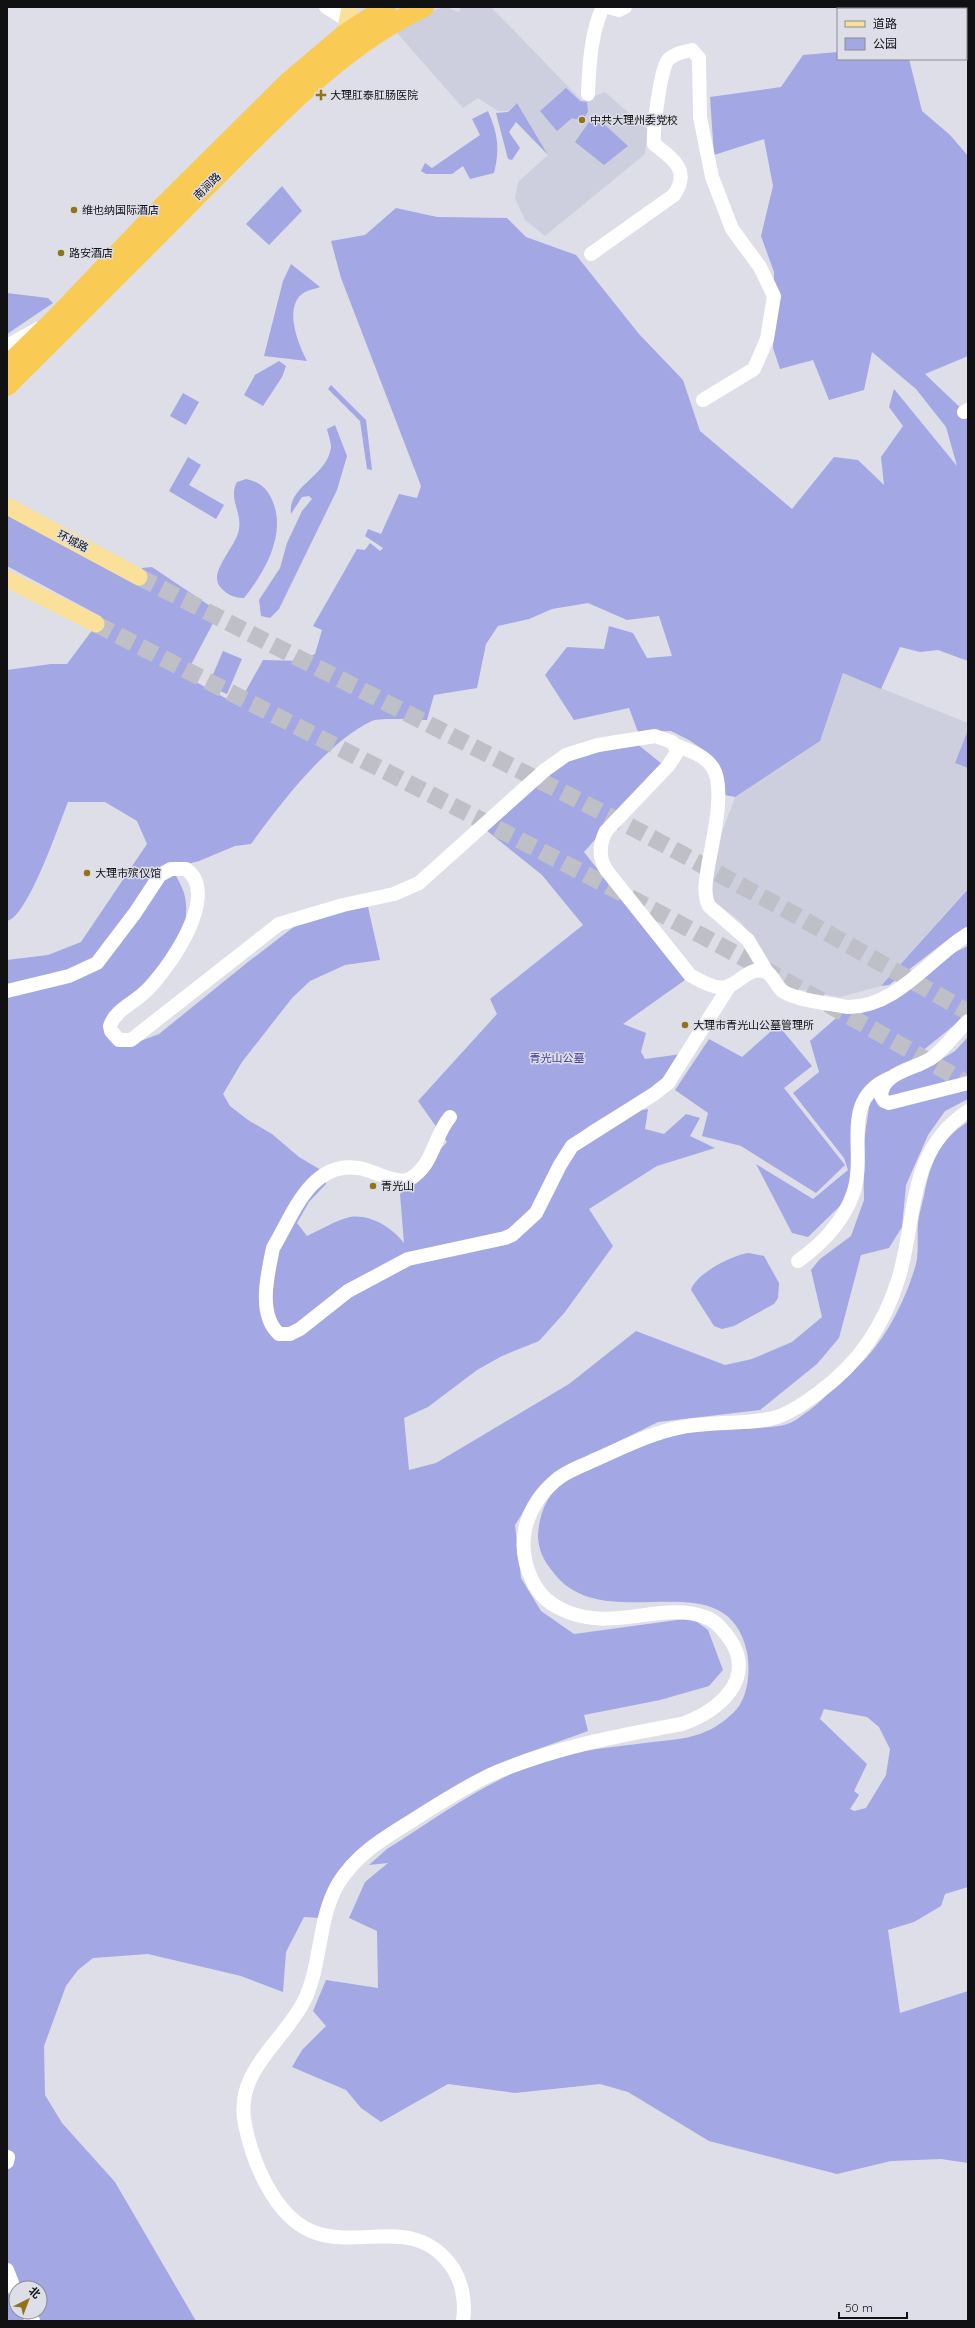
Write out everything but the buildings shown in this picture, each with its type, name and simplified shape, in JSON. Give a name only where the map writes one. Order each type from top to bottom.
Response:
[{"type":"highway","name":"南涧路","points":[[10,357],[54,320],[162,207],[252,116],[292,78],[347,20],[386,7]]},
{"type":"highway","name":"南涧路","points":[[7,386],[299,96],[355,48],[403,17],[424,7]]},
{"type":"main road","name":"环城路","points":[[10,506],[139,576]]},
{"type":"main road","points":[[7,579],[96,624]]},
{"type":"street","points":[[326,7],[347,20]]},
{"type":"street","points":[[588,94],[589,64],[598,16],[603,7]]},
{"type":"street","points":[[608,7],[619,10],[625,7]]},
{"type":"street","points":[[590,254],[674,195],[680,186],[681,173],[674,159],[654,144],[653,131],[658,114],[662,70],[668,59],[677,54],[692,50],[699,58],[700,117],[712,177],[732,229],[760,267],[774,296],[767,339],[754,369],[703,400]]},
{"type":"street","points":[[7,991],[69,976],[97,963],[135,913],[160,875],[171,869],[186,869],[196,881],[198,899],[183,941],[152,984],[117,1015],[110,1026],[111,1031],[119,1040],[131,1040],[279,924],[344,905],[394,894],[419,883],[545,770],[566,756],[598,746],[655,736],[666,738],[675,745],[704,758],[713,768],[718,780],[718,798],[705,885],[708,906],[735,927],[748,940],[767,972],[779,988],[789,994],[847,1007],[856,1007],[897,990],[968,934]]},
{"type":"street","points":[[675,745],[676,754],[668,766],[606,831],[602,841],[600,858],[607,871],[687,972],[699,980],[716,986],[730,985],[755,971],[767,972]]},
{"type":"street","points":[[450,1117],[439,1133],[433,1153],[419,1172],[408,1180],[393,1179],[358,1168],[341,1168],[322,1174],[308,1187],[273,1248],[271,1257],[266,1305],[270,1321],[279,1334],[290,1334],[300,1329],[348,1291],[408,1259],[505,1238],[521,1229],[542,1203],[560,1165],[572,1146],[654,1094],[668,1083],[730,985]]},
{"type":"street","points":[[798,1261],[818,1246],[833,1230],[850,1201],[858,1168],[859,1108],[871,1090],[880,1082],[932,1058],[968,1021]]},
{"type":"street","points":[[890,1078],[881,1091],[882,1098],[889,1103],[968,1083]]},
{"type":"street","points":[[463,2321],[464,2297],[457,2276],[446,2260],[432,2248],[419,2241],[403,2236],[344,2237],[319,2233],[300,2225],[276,2203],[258,2163],[245,2126],[243,2102],[250,2080],[260,2059],[305,2000],[331,1899],[344,1876],[368,1849],[468,1786],[490,1776],[547,1754],[580,1744],[682,1724],[697,1719],[715,1707],[732,1690],[738,1667],[734,1646],[720,1627],[707,1617],[678,1613],[596,1619],[566,1611],[547,1600],[532,1581],[525,1559],[524,1534],[529,1515],[542,1494],[559,1478],[624,1446],[672,1428],[711,1422],[765,1419],[779,1416],[803,1404],[844,1372],[871,1340],[892,1296],[900,1275],[914,1200],[925,1160],[946,1129],[968,1111]]},
{"type":"street","points":[[7,2270],[11,2280]]},
{"type":"shaded area","name":"中共大理州委党校","points":[[446,7],[459,12],[461,7],[491,7],[582,101],[605,92],[648,130],[645,154],[545,236],[525,220],[515,198],[518,182],[548,155],[517,103],[508,111],[498,111],[478,98],[463,108],[397,33],[418,14]]},
{"type":"shaded area","points":[[843,673],[968,723],[968,730],[956,763],[968,768],[968,888],[881,986],[840,997],[787,987],[765,963],[757,944],[741,922],[715,902],[711,894],[714,854],[735,797],[820,741]]},
{"type":"green space","name":"青光山公墓","points":[[837,52],[837,60],[909,60],[922,111],[950,135],[968,156],[968,356],[925,374],[968,415],[968,661],[938,650],[920,652],[900,647],[881,689],[843,673],[820,741],[735,797],[725,795],[722,775],[705,751],[689,740],[671,731],[638,732],[629,708],[574,720],[545,675],[567,647],[604,649],[609,626],[633,633],[647,658],[672,656],[659,616],[627,620],[588,603],[552,609],[529,619],[498,626],[486,644],[477,688],[434,695],[427,720],[376,720],[355,731],[338,743],[306,775],[290,793],[251,844],[235,846],[199,861],[172,868],[184,893],[186,912],[183,931],[175,948],[164,965],[137,995],[109,1020],[130,1045],[159,1034],[295,926],[331,913],[368,907],[380,960],[345,965],[310,981],[292,998],[242,1062],[223,1094],[230,1106],[248,1120],[272,1134],[299,1157],[326,1173],[326,1184],[309,1202],[297,1223],[307,1236],[339,1220],[350,1217],[358,1217],[380,1223],[399,1237],[404,1243],[400,1194],[447,1142],[418,1101],[497,1014],[490,999],[583,925],[542,875],[486,830],[533,786],[577,754],[636,743],[662,764],[584,852],[685,980],[623,1024],[646,1033],[641,1052],[645,1059],[682,1054],[665,1080],[589,1126],[573,1139],[520,1229],[584,1139],[627,1112],[648,1109],[645,1129],[664,1134],[686,1114],[700,1118],[690,1136],[715,1148],[657,1166],[589,1209],[613,1246],[565,1312],[539,1341],[502,1356],[477,1370],[428,1407],[404,1418],[409,1470],[436,1463],[569,1384],[636,1331],[725,1365],[752,1359],[792,1342],[822,1317],[811,1270],[820,1259],[851,1236],[864,1200],[863,1147],[870,1101],[856,1108],[854,1170],[843,1203],[808,1237],[792,1233],[756,1164],[813,1199],[848,1170],[844,1158],[793,1093],[819,1072],[810,1041],[843,1012],[883,1006],[939,960],[968,946],[968,1014],[921,1052],[920,1072],[955,1051],[968,1037],[968,1099],[945,1111],[928,1135],[906,1185],[902,1227],[889,1248],[861,1255],[839,1338],[817,1364],[760,1410],[658,1422],[579,1461],[538,1489],[515,1525],[521,1578],[541,1611],[574,1634],[692,1618],[708,1630],[723,1670],[709,1686],[660,1700],[584,1715],[588,1731],[516,1757],[486,1772],[372,1841],[321,1918],[304,1917],[286,1952],[283,1992],[241,1976],[148,1954],[93,1958],[78,1970],[66,1986],[44,2046],[45,2095],[62,2123],[115,2182],[196,2321],[7,2321],[7,960],[48,955],[81,942],[147,844],[137,821],[105,802],[68,802],[33,887],[24,904],[15,916],[7,921],[7,670],[51,664],[67,664],[102,617],[7,566],[7,513],[137,582],[142,568],[152,567],[219,612],[185,676],[238,705],[263,660],[302,661],[315,654],[322,630],[313,626],[357,549],[365,550],[370,543],[380,551],[383,548],[365,536],[368,529],[381,534],[399,494],[417,498],[421,486],[341,278],[331,241],[365,235],[396,208],[437,217],[507,218],[526,237],[576,255],[639,334],[683,380],[700,431],[792,509],[834,457],[858,460],[884,485],[881,457],[903,426],[889,407],[894,389],[957,466],[946,427],[916,389],[872,352],[864,390],[829,400],[813,360],[780,369],[773,348],[774,272],[761,236],[773,186],[764,139],[714,155],[710,97],[781,87],[803,55]]},
{"type":"green space","points":[[566,88],[580,101],[587,102],[588,112],[582,121],[572,118],[557,131],[540,111]]},
{"type":"green space","points":[[517,103],[548,155],[516,122],[509,132],[520,148],[512,160],[508,159],[496,113],[508,112]]},
{"type":"green space","points":[[488,111],[494,127],[497,142],[497,156],[494,173],[470,179],[463,166],[452,174],[426,174],[421,171],[425,163],[432,168],[480,135],[472,119]]},
{"type":"green space","points":[[594,115],[628,146],[604,165],[575,142]]},
{"type":"green space","points":[[282,186],[302,211],[269,245],[246,224]]},
{"type":"green space","points":[[291,264],[320,287],[302,294],[297,300],[294,308],[294,326],[307,361],[264,356],[283,281]]},
{"type":"green space","points":[[7,293],[48,298],[53,303],[7,334]]},
{"type":"green space","points":[[279,361],[286,366],[282,377],[263,406],[244,395],[255,375]]},
{"type":"green space","points":[[331,385],[366,420],[372,470],[367,469],[360,421],[328,389]]},
{"type":"green space","points":[[183,393],[199,402],[186,425],[170,416]]},
{"type":"green space","points":[[335,425],[347,456],[337,490],[279,609],[270,618],[261,616],[259,600],[280,568],[287,543],[302,511],[312,499],[309,496],[302,497],[291,514],[291,504],[301,488],[323,466],[331,447],[327,429]]},
{"type":"green space","points":[[188,457],[201,465],[189,485],[224,505],[216,519],[169,491]]},
{"type":"green space","points":[[246,479],[259,484],[266,489],[273,502],[277,527],[275,540],[266,565],[252,588],[244,598],[241,598],[235,597],[224,591],[218,583],[217,576],[219,568],[233,544],[239,529],[239,517],[234,499],[235,488],[237,482]]},
{"type":"green space","points":[[223,651],[242,659],[227,694],[208,686]]},
{"type":"green space","points":[[968,730],[968,768],[955,763]]},
{"type":"green space","points":[[968,889],[968,929],[955,934],[889,985],[881,986]]},
{"type":"green space","points":[[778,1025],[812,1066],[784,1088],[845,1165],[816,1193],[741,1146],[702,1136],[708,1113],[675,1090],[709,1039],[742,1057]]},
{"type":"green space","points":[[968,1122],[968,1887],[945,1894],[941,1906],[914,1922],[888,1930],[900,2013],[968,1991],[968,2163],[941,2159],[891,2161],[837,2174],[709,2141],[628,2092],[600,2084],[515,2093],[448,2084],[381,2122],[361,2108],[346,2090],[292,2067],[302,2050],[326,2026],[313,2011],[326,1980],[378,1988],[377,1931],[349,1918],[365,1882],[388,1863],[369,1865],[387,1849],[491,1784],[535,1764],[557,1757],[581,1752],[694,1736],[720,1724],[739,1706],[747,1687],[748,1666],[747,1652],[735,1624],[715,1609],[690,1603],[602,1600],[575,1591],[553,1572],[542,1555],[538,1535],[542,1512],[553,1492],[568,1479],[576,1474],[636,1448],[664,1438],[692,1432],[717,1429],[772,1427],[790,1423],[819,1402],[868,1356],[884,1336],[897,1313],[903,1301],[916,1264],[918,1220],[929,1173],[937,1153],[950,1136]],"holes":[[[824,1709],[867,1717],[879,1727],[890,1749],[886,1775],[866,1808],[854,1811],[850,1809],[859,1795],[854,1791],[867,1764],[820,1719]]]},
{"type":"green space","points":[[749,1253],[764,1256],[779,1283],[778,1298],[774,1304],[734,1326],[722,1329],[714,1326],[691,1290],[700,1278],[716,1266],[734,1257]]},
{"type":"tunnel","points":[[139,577],[633,828],[781,907],[968,1012]]},
{"type":"tunnel","points":[[96,624],[644,905],[753,963],[968,1084]]},
{"type":"place","name":"大理肛泰肛肠医院","points":[[321,95]]},
{"type":"place","name":"中共大理州委党校","points":[[582,120]]},
{"type":"place","name":"维也纳国际酒店","points":[[74,210]]},
{"type":"place","name":"路安酒店","points":[[61,253]]},
{"type":"place","name":"大理市殡仪馆","points":[[87,873]]},
{"type":"place","name":"大理市青光山公墓管理所","points":[[685,1025]]},
{"type":"place","name":"青光山","points":[[373,1186]]}]
